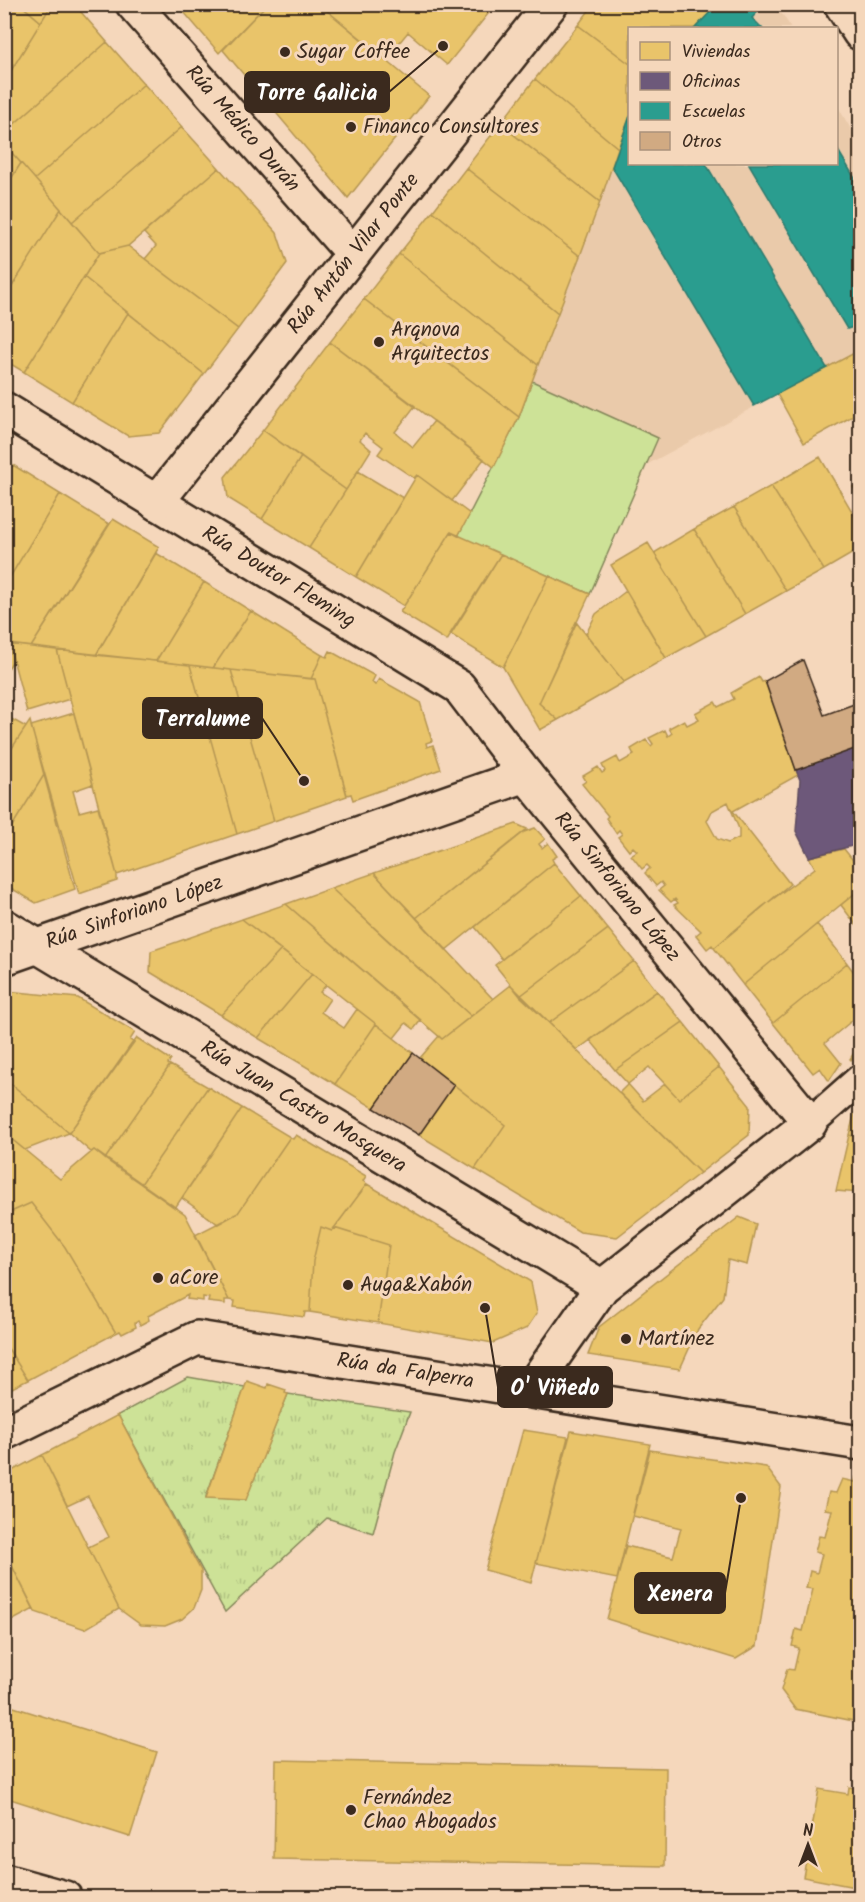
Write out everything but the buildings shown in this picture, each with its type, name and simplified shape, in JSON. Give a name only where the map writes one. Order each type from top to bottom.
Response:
[{"type":"street","name":"Rúa Médico Durán","points":[[133,4],[353,254]]},
{"type":"street","name":"Rúa Antón Vilar Ponte","points":[[156,503],[551,4]]},
{"type":"street","points":[[841,4],[861,33]]},
{"type":"street","name":"Rúa Doutor Fleming","points":[[4,409],[459,687],[526,775]]},
{"type":"street","name":"Rúa Sinforiano López","points":[[4,958],[526,775],[810,1123]]},
{"type":"street","name":"Rúa Juan Castro Mosquera","points":[[4,926],[602,1287]]},
{"type":"street","points":[[530,1390],[602,1287],[810,1123],[861,1079]]},
{"type":"street","name":"Rúa da Falperra","points":[[4,1433],[197,1338],[861,1443]]},
{"type":"street","points":[[4,1881],[65,1898]]},
{"type":"shaded area","points":[[718,4],[771,5],[783,15],[790,27],[696,27]]},
{"type":"shaded area","points":[[838,107],[860,145],[860,350],[648,464],[600,568],[568,585],[458,536],[519,417],[628,119],[628,165],[838,165]]},
{"type":"green space","points":[[532,381],[658,438],[590,594],[458,536],[519,417]]},
{"type":"green space","points":[[188,1377],[245,1387],[206,1497],[245,1500],[288,1394],[410,1412],[395,1452],[373,1533],[327,1518],[225,1612],[118,1415]]},
{"type":"place","name":"Torre Galicia","points":[[443,46]]},
{"type":"place","name":"Sugar Coffee","points":[[285,52]]},
{"type":"place","name":"Financo Consultores","points":[[351,127]]},
{"type":"place","name":"Arqnova Arquitectos","points":[[379,342]]},
{"type":"place","name":"Terralume","points":[[304,781]]},
{"type":"place","name":"aCore","points":[[158,1278]]},
{"type":"place","name":"Auga&Xabón","points":[[348,1285]]},
{"type":"place","name":"O' Viñedo","points":[[485,1308]]},
{"type":"place","name":"Martínez","points":[[626,1339]]},
{"type":"place","name":"Xenera","points":[[741,1498]]},
{"type":"place","name":"Fernández Chao Abogados","points":[[351,1810]]}]
